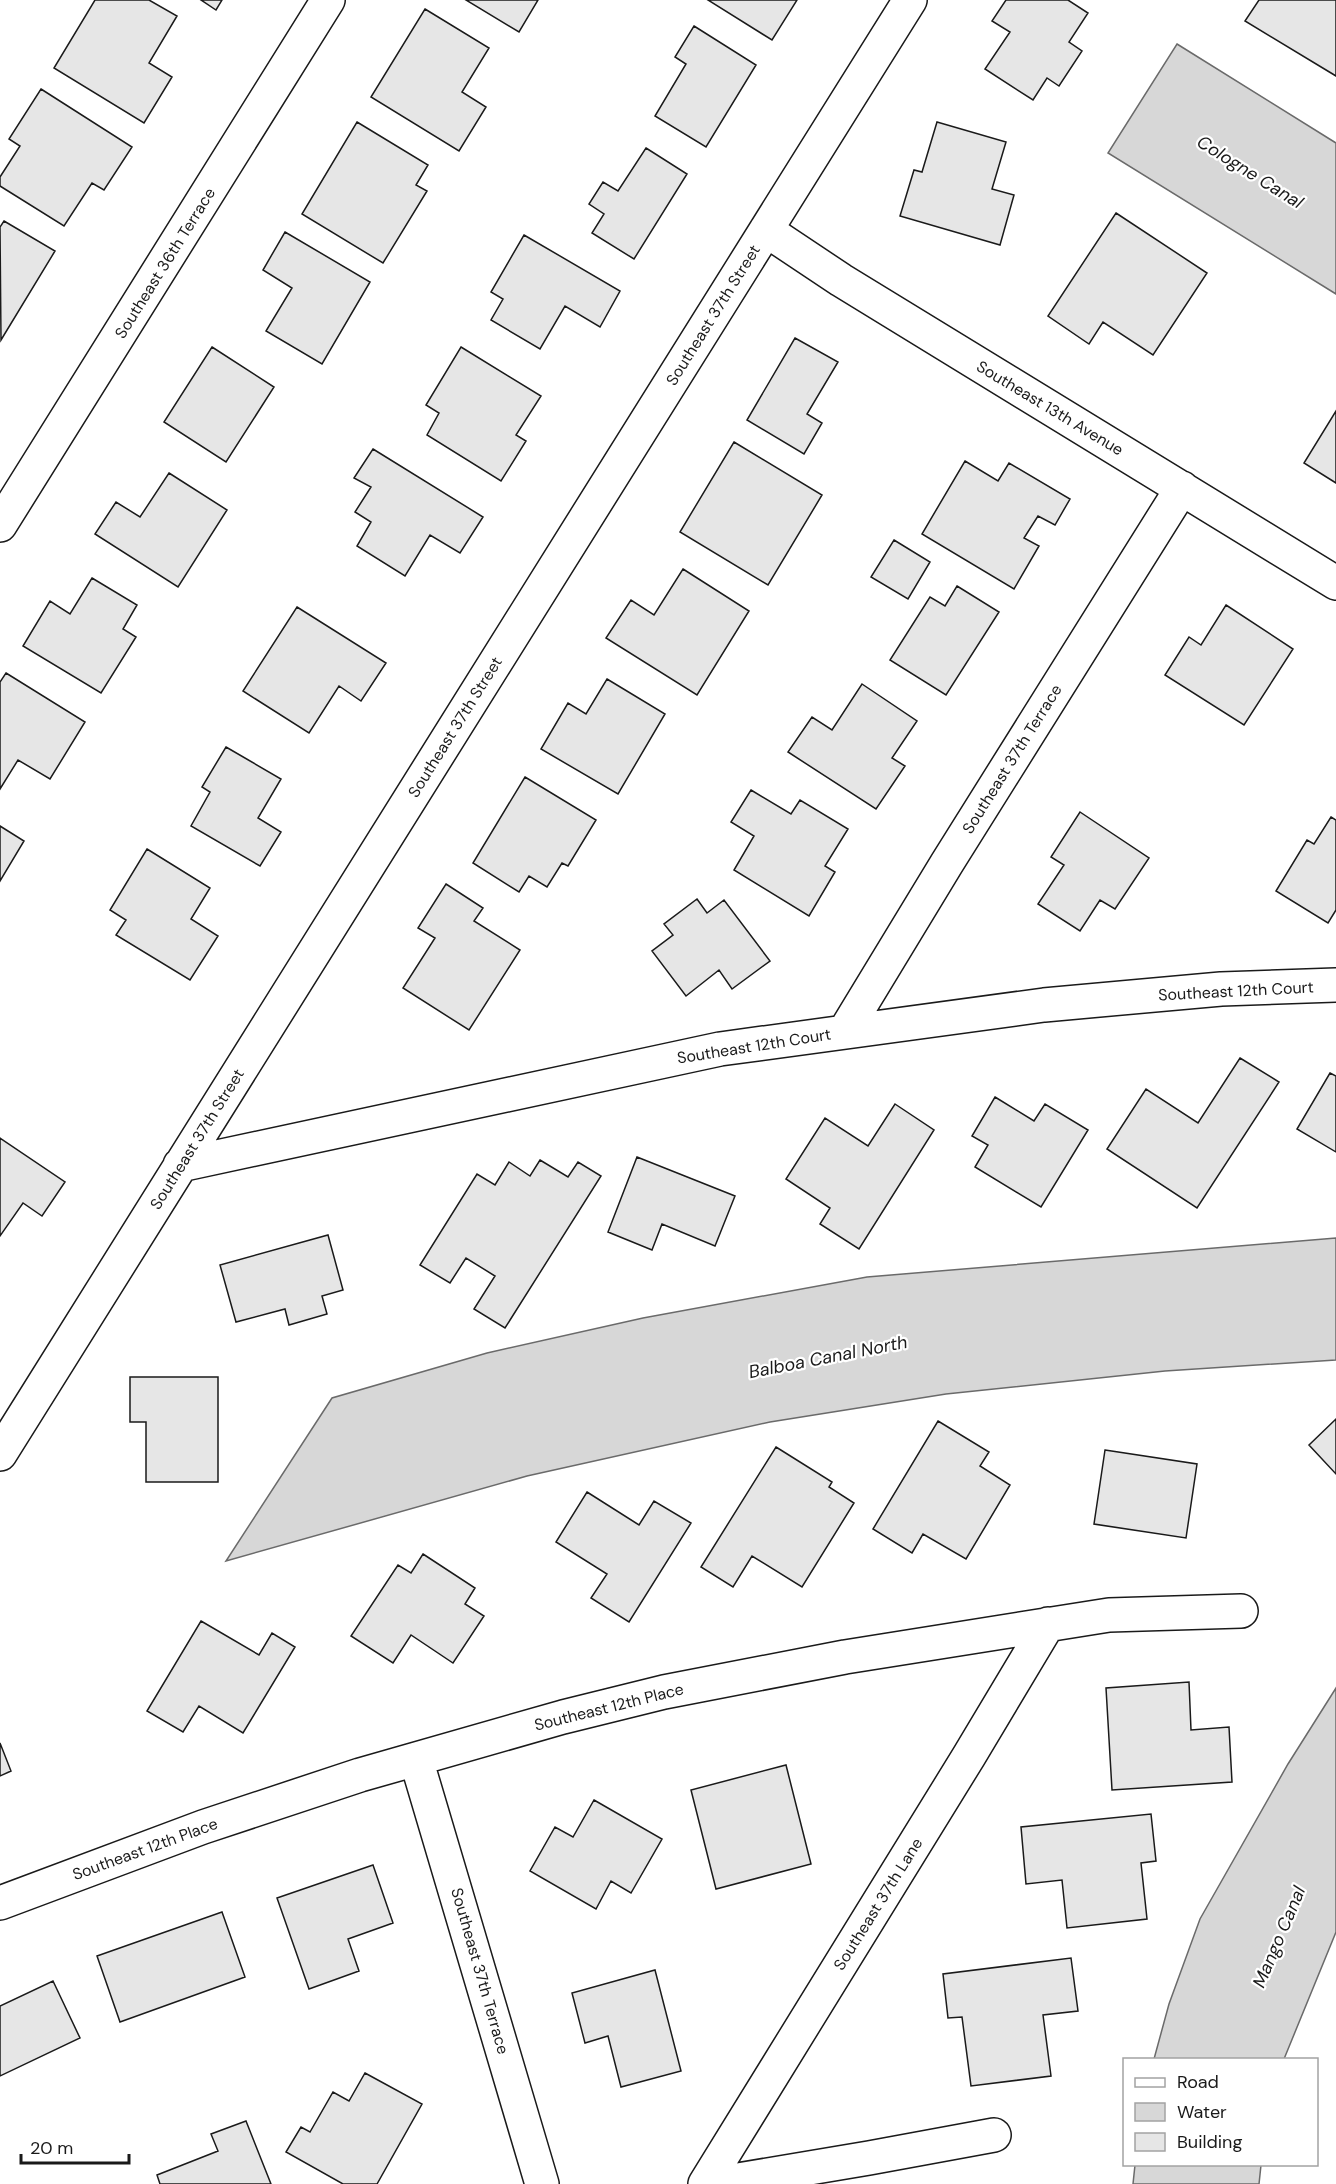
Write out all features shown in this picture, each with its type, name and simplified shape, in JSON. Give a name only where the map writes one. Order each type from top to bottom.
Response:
[{"type":"street","name":"Southeast 36th Terrace","points":[[0,525],[328,0]]},
{"type":"street","name":"Southeast 37th Street","points":[[0,1454],[910,0]]},
{"type":"street","name":"Southeast 13th Avenue","points":[[766,230],[841,280],[1336,583]]},
{"type":"street","name":"Southeast 37th Terrace","points":[[845,1031],[953,853],[1182,488]]},
{"type":"street","name":"Southeast 12th Court","points":[[180,1165],[720,1049],[1056,1004],[1221,989],[1336,985]]},
{"type":"street","name":"Southeast 12th Place","points":[[0,1903],[203,1827],[416,1759],[563,1717],[664,1692],[844,1657],[1109,1615],[1241,1611]]},
{"type":"street","name":"Southeast 37th Lane","points":[[705,2184],[1048,1624]]},
{"type":"street","name":"Southeast 37th Terrace","points":[[416,1759],[542,2184]]},
{"type":"street","points":[[714,2184],[994,2135]]},
{"type":"water","name":"Cologne Canal","points":[[1177,44],[1336,143],[1336,294],[1108,153]]},
{"type":"water","name":"Balboa Canal North","points":[[1336,1238],[1336,1360],[1165,1371],[946,1394],[770,1422],[527,1476],[226,1561],[332,1398],[487,1353],[643,1318],[867,1277]]},
{"type":"water","name":"Mango Canal","points":[[1336,1688],[1336,1932],[1284,2058],[1154,2058],[1169,2004],[1200,1919],[1288,1764]]},
{"type":"water","points":[[1135,2166],[1261,2166],[1259,2184],[1133,2184]]},
{"type":"building","points":[[95,0],[149,0],[177,16],[149,63],[172,77],[144,123],[54,68]]},
{"type":"building","points":[[201,0],[222,0],[216,10]]},
{"type":"building","points":[[466,0],[538,0],[519,32]]},
{"type":"building","points":[[708,0],[797,0],[772,40]]},
{"type":"building","points":[[1006,0],[1068,0],[1088,13],[1069,42],[1082,51],[1059,86],[1047,78],[1033,100],[985,69],[1010,32],[992,21]]},
{"type":"building","points":[[1259,0],[1336,0],[1336,76],[1245,21]]},
{"type":"building","points":[[425,9],[489,48],[462,92],[486,107],[459,151],[371,97]]},
{"type":"building","points":[[694,26],[756,65],[706,147],[655,116],[686,64],[675,57]]},
{"type":"building","points":[[41,89],[132,147],[104,190],[92,183],[64,226],[0,186],[0,177],[20,146],[9,139]]},
{"type":"building","points":[[357,122],[428,165],[416,185],[427,191],[383,263],[302,214]]},
{"type":"building","points":[[937,122],[1006,142],[992,189],[1014,195],[1000,245],[900,216],[914,170],[922,172]]},
{"type":"building","points":[[646,148],[687,174],[634,259],[592,233],[604,214],[589,204],[603,182],[618,191]]},
{"type":"building","points":[[1116,213],[1207,273],[1153,355],[1103,322],[1089,344],[1048,316]]},
{"type":"building","points":[[4,221],[55,251],[1,340],[0,227]]},
{"type":"building","points":[[285,232],[370,282],[322,364],[266,331],[292,288],[263,270]]},
{"type":"building","points":[[524,235],[620,291],[600,327],[565,306],[540,349],[491,320],[503,299],[491,292]]},
{"type":"building","points":[[795,338],[838,362],[807,414],[822,423],[804,454],[747,420]]},
{"type":"building","points":[[212,347],[274,387],[226,462],[164,422]]},
{"type":"building","points":[[461,347],[541,396],[516,435],[526,441],[501,481],[427,435],[439,413],[426,405]]},
{"type":"building","points":[[1336,411],[1336,483],[1304,463]]},
{"type":"building","points":[[734,442],[822,495],[768,585],[680,532]]},
{"type":"building","points":[[373,449],[483,517],[460,553],[430,535],[405,576],[357,546],[371,522],[355,512],[371,487],[354,478]]},
{"type":"building","points":[[965,461],[998,481],[1009,463],[1070,499],[1055,525],[1038,516],[1024,538],[1039,546],[1014,589],[922,534]]},
{"type":"building","points":[[169,473],[227,510],[178,587],[95,534],[116,502],[140,517]]},
{"type":"building","points":[[894,540],[930,562],[908,599],[871,577]]},
{"type":"building","points":[[683,569],[749,611],[697,695],[606,638],[631,600],[654,615]]},
{"type":"building","points":[[92,578],[137,605],[123,629],[136,637],[101,693],[23,646],[50,601],[70,614]]},
{"type":"building","points":[[957,586],[999,612],[946,695],[890,660],[930,597],[945,606]]},
{"type":"building","points":[[1226,605],[1293,649],[1244,725],[1165,675],[1189,637],[1201,645]]},
{"type":"building","points":[[297,607],[386,663],[361,701],[339,686],[309,733],[243,691]]},
{"type":"building","points":[[6,673],[85,722],[50,779],[18,760],[0,789],[0,682]]},
{"type":"building","points":[[607,679],[665,714],[618,794],[541,749],[568,703],[586,714]]},
{"type":"building","points":[[862,684],[917,721],[892,758],[905,766],[876,809],[788,752],[812,717],[832,730]]},
{"type":"building","points":[[226,747],[281,779],[258,818],[281,832],[260,866],[191,826],[210,792],[202,787]]},
{"type":"building","points":[[525,777],[596,820],[568,866],[562,863],[547,887],[529,876],[519,892],[473,863]]},
{"type":"building","points":[[751,790],[791,814],[800,800],[848,829],[825,866],[835,872],[809,916],[734,870],[754,836],[731,822]]},
{"type":"building","points":[[1080,812],[1149,858],[1115,909],[1100,900],[1080,931],[1038,904],[1064,865],[1051,857]]},
{"type":"building","points":[[1331,817],[1336,820],[1336,910],[1328,923],[1276,891],[1307,840],[1314,844]]},
{"type":"building","points":[[0,826],[24,841],[0,881]]},
{"type":"building","points":[[147,849],[210,888],[191,919],[218,936],[190,980],[116,935],[126,920],[110,910]]},
{"type":"building","points":[[446,884],[483,908],[474,921],[520,950],[469,1030],[403,988],[435,938],[418,928]]},
{"type":"building","points":[[697,899],[707,913],[724,900],[770,961],[732,989],[719,970],[686,996],[652,951],[673,935],[664,924]]},
{"type":"building","points":[[1240,1058],[1279,1082],[1197,1208],[1107,1149],[1146,1089],[1198,1123]]},
{"type":"building","points":[[1330,1073],[1336,1076],[1336,1152],[1297,1129]]},
{"type":"building","points":[[995,1097],[1034,1121],[1045,1104],[1088,1130],[1041,1207],[975,1167],[988,1145],[972,1136]]},
{"type":"building","points":[[895,1104],[934,1130],[859,1249],[820,1224],[830,1208],[786,1179],[825,1118],[868,1146]]},
{"type":"building","points":[[0,1138],[65,1182],[42,1216],[23,1203],[0,1236]]},
{"type":"building","points":[[637,1157],[735,1196],[715,1246],[662,1224],[652,1250],[608,1232]]},
{"type":"building","points":[[540,1160],[568,1177],[578,1162],[601,1176],[505,1328],[474,1309],[495,1276],[466,1258],[450,1283],[420,1265],[477,1174],[495,1185],[509,1162],[530,1176]]},
{"type":"building","points":[[328,1235],[343,1290],[322,1296],[327,1314],[289,1325],[285,1309],[236,1322],[220,1265]]},
{"type":"building","points":[[130,1377],[218,1377],[218,1482],[146,1482],[146,1422],[130,1422]]},
{"type":"building","points":[[1336,1419],[1336,1474],[1309,1445]]},
{"type":"building","points":[[938,1421],[989,1452],[980,1466],[1010,1485],[966,1559],[923,1534],[912,1553],[873,1529]]},
{"type":"building","points":[[776,1447],[832,1482],[829,1487],[854,1503],[802,1587],[752,1556],[733,1587],[701,1567]]},
{"type":"building","points":[[1105,1450],[1197,1464],[1186,1538],[1094,1524]]},
{"type":"building","points":[[587,1492],[639,1525],[654,1501],[691,1523],[629,1622],[591,1598],[607,1574],[556,1542]]},
{"type":"building","points":[[423,1554],[475,1588],[465,1604],[484,1616],[453,1663],[411,1635],[393,1663],[351,1636],[398,1565],[411,1573]]},
{"type":"building","points":[[201,1621],[259,1655],[272,1633],[295,1647],[243,1733],[199,1706],[183,1732],[147,1711]]},
{"type":"building","points":[[1189,1682],[1191,1730],[1229,1727],[1232,1782],[1112,1790],[1106,1688]]},
{"type":"building","points":[[0,1743],[11,1771],[0,1776]]},
{"type":"building","points":[[786,1765],[811,1864],[716,1889],[691,1790]]},
{"type":"building","points":[[594,1800],[662,1839],[631,1893],[611,1881],[596,1909],[530,1871],[555,1827],[573,1837]]},
{"type":"building","points":[[1151,1814],[1156,1861],[1141,1863],[1147,1919],[1067,1928],[1062,1880],[1026,1884],[1021,1827]]},
{"type":"building","points":[[373,1865],[393,1923],[348,1939],[359,1971],[309,1989],[277,1898]]},
{"type":"building","points":[[222,1912],[245,1977],[120,2022],[97,1956]]},
{"type":"building","points":[[1071,1958],[1078,2011],[1043,2015],[1051,2076],[971,2086],[962,2017],[948,2018],[943,1974]]},
{"type":"building","points":[[655,1970],[681,2071],[621,2087],[608,2036],[585,2043],[572,1993]]},
{"type":"building","points":[[53,1981],[80,2038],[0,2076],[0,2006]]},
{"type":"building","points":[[365,2073],[422,2104],[377,2184],[343,2184],[286,2152],[301,2127],[310,2132],[333,2092],[349,2101]]},
{"type":"building","points":[[246,2121],[271,2184],[160,2184],[157,2175],[218,2151],[211,2134]]}]
